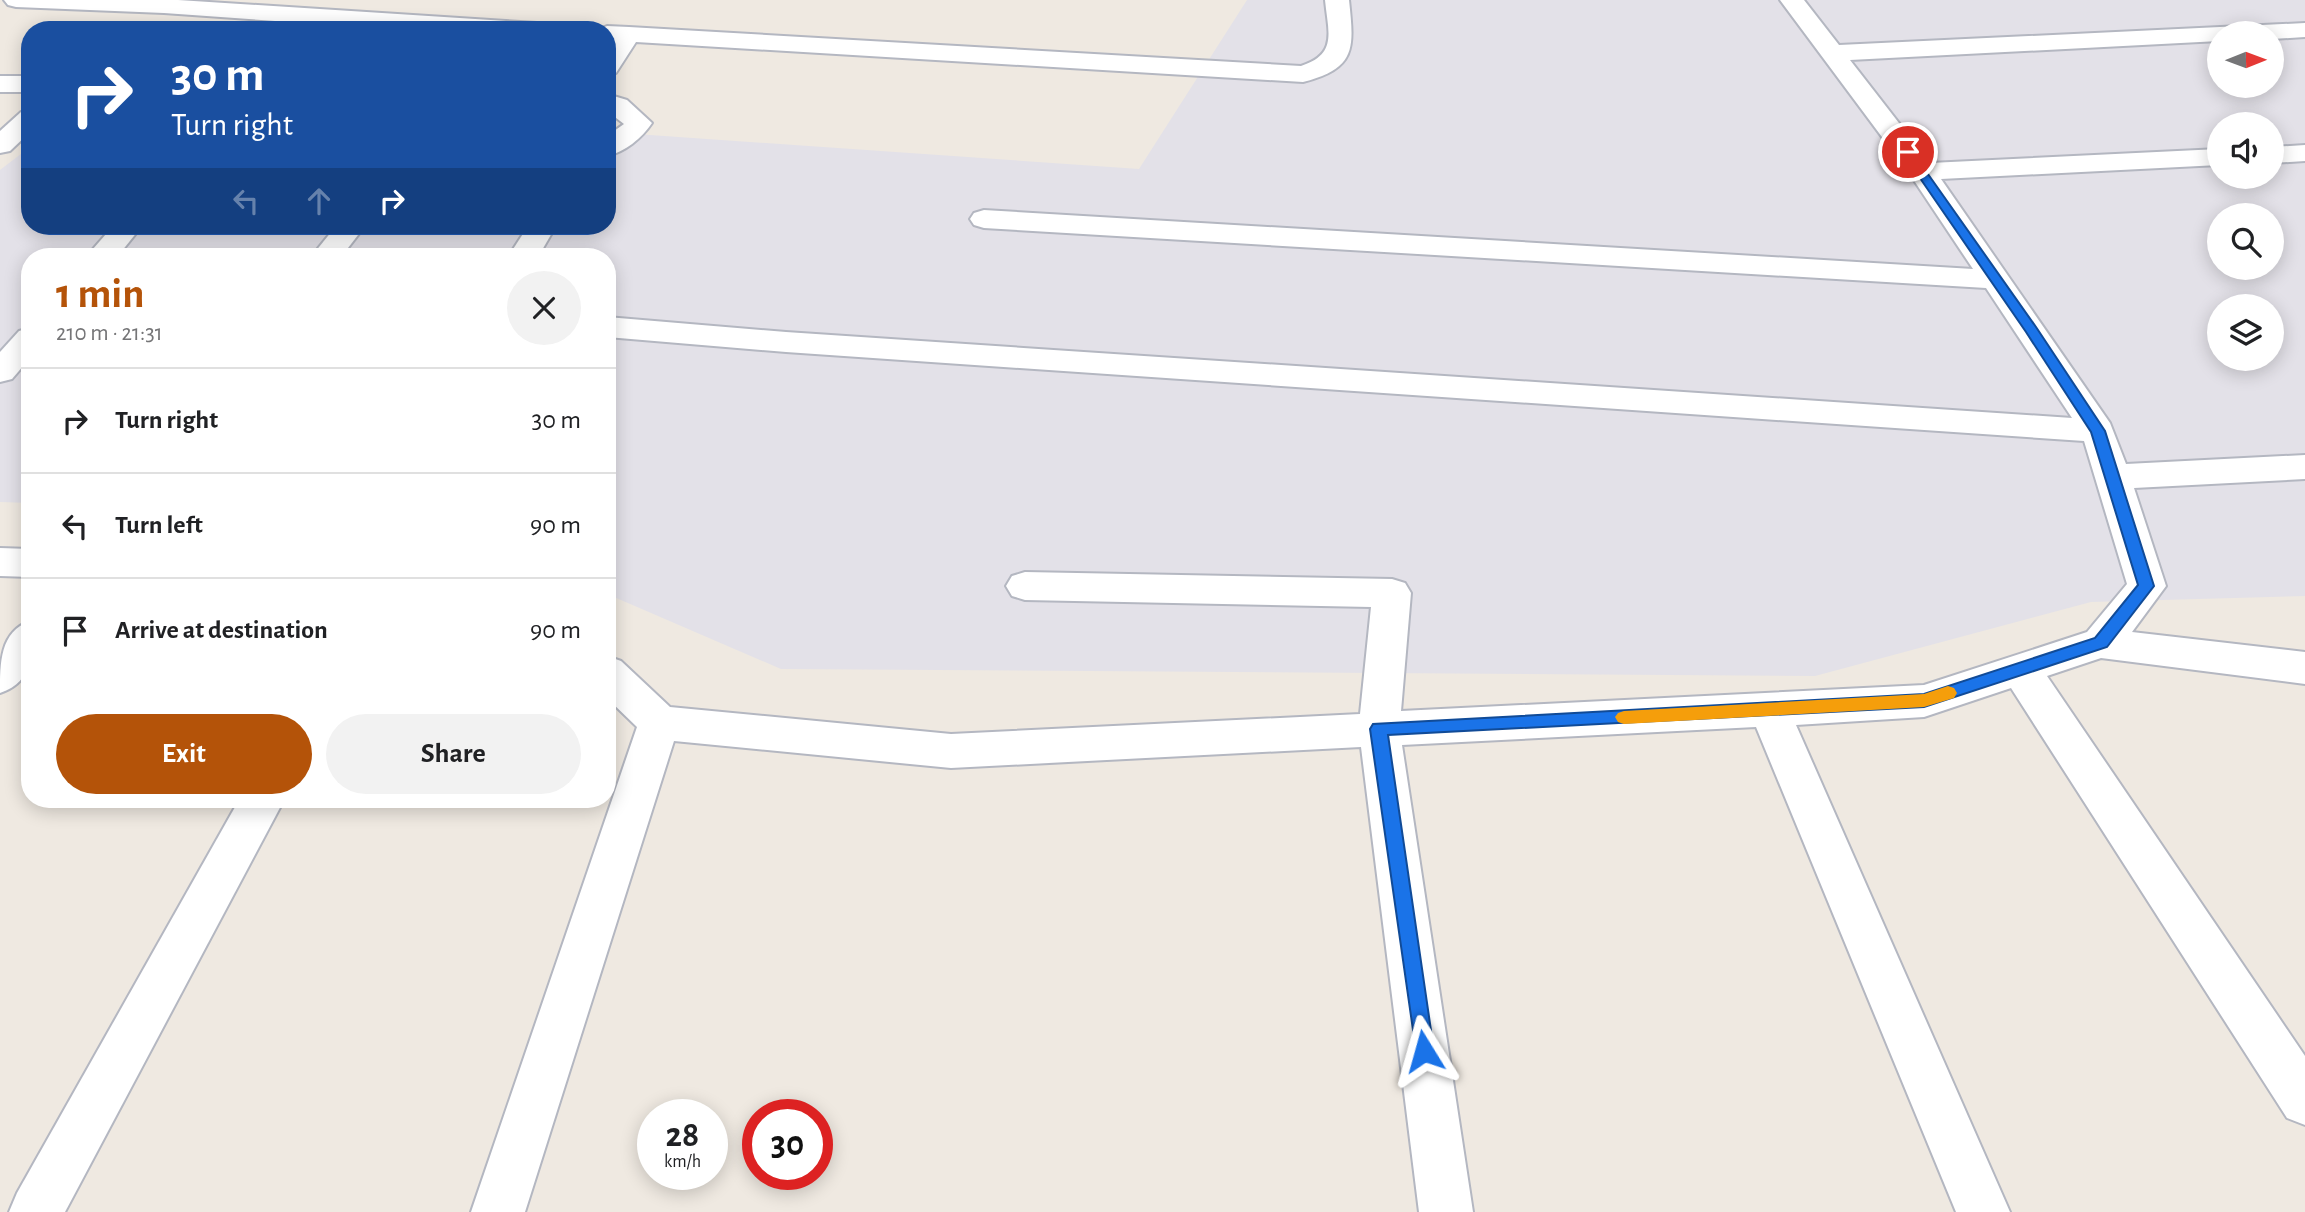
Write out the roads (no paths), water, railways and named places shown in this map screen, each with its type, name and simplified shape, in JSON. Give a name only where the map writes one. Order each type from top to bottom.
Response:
[{"type":"street","points":[[16,0],[168,3],[292,21]]},
{"type":"street","points":[[316,21],[340,0]]},
{"type":"street","points":[[618,34],[1303,74],[1329,67],[1341,50],[1337,0]]},
{"type":"street","points":[[1793,0],[1922,172],[2098,431],[2147,586],[2101,643]]},
{"type":"street","points":[[146,21],[168,3]]},
{"type":"street","points":[[2284,31],[2305,30]]},
{"type":"street","points":[[1834,53],[2207,35]]},
{"type":"street","points":[[0,84],[21,84]]},
{"type":"street","points":[[616,105],[639,123],[616,142]]},
{"type":"street","points":[[0,145],[21,126]]},
{"type":"street","points":[[2284,154],[2305,153]]},
{"type":"street","points":[[1922,172],[2207,158]]},
{"type":"street","points":[[984,219],[1997,280]]},
{"type":"street","points":[[616,328],[786,342],[2098,431]]},
{"type":"street","points":[[0,372],[21,348]]},
{"type":"street","points":[[2114,477],[2305,467]]},
{"type":"street","points":[[0,562],[21,563]]},
{"type":"street","points":[[1025,586],[1392,593],[1379,729],[1447,1212]]},
{"type":"street","points":[[616,681],[659,723],[951,751],[1924,701],[2101,643],[2303,670]]},
{"type":"street","points":[[0,677],[21,648]]},
{"type":"street","points":[[2021,669],[2305,1100]]},
{"type":"street","points":[[1769,710],[1983,1212]]},
{"type":"street","points":[[498,1212],[659,723]]},
{"type":"street","points":[[36,1212],[258,808]]}]
